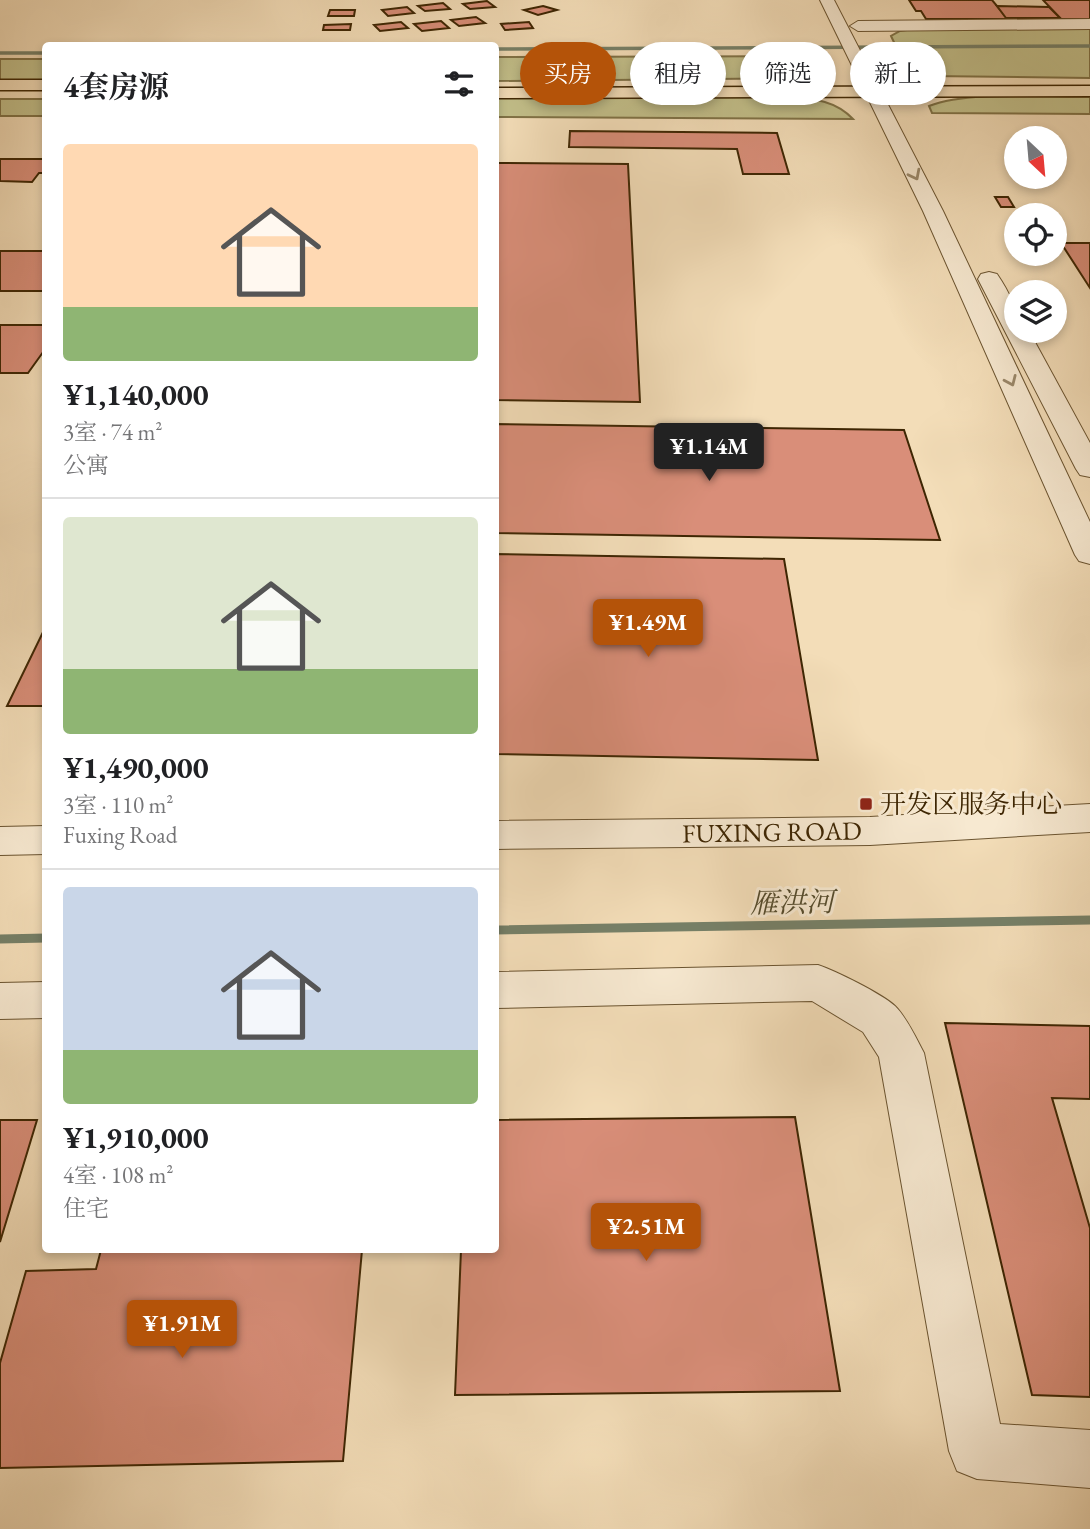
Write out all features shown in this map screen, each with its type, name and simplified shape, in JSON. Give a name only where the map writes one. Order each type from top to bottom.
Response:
[{"type":"main road","points":[[499,83],[850,88]]},
{"type":"main road","points":[[946,86],[1090,83]]},
{"type":"main road","points":[[0,85],[42,85]]},
{"type":"main road","points":[[499,93],[850,88]]},
{"type":"main road","points":[[946,89],[1090,91]]},
{"type":"main road","points":[[0,93],[42,93]]},
{"type":"street","points":[[827,0],[850,45]]},
{"type":"street","points":[[850,9],[866,42]]},
{"type":"street","points":[[862,33],[1090,24]]},
{"type":"street","points":[[886,105],[1090,555]]},
{"type":"street","points":[[890,105],[957,214]]},
{"type":"street","points":[[982,265],[1004,306]]},
{"type":"street","points":[[1023,343],[1090,469]]},
{"type":"street","name":"FUXING ROAD","points":[[499,835],[870,831],[1090,818]]},
{"type":"street","points":[[0,841],[42,840]]},
{"type":"street","points":[[499,990],[818,983],[879,1018],[901,1053],[977,1451],[1090,1458]]},
{"type":"street","points":[[0,1001],[42,1000]]},
{"type":"shaded area","points":[[921,28],[1090,28],[1090,78],[946,76],[946,42],[894,42],[891,36],[900,31]]},
{"type":"shaded area","points":[[726,56],[740,56],[740,79],[726,79]]},
{"type":"shaded area","points":[[499,57],[520,57],[520,81],[499,81]]},
{"type":"shaded area","points":[[616,57],[630,57],[630,80],[616,80]]},
{"type":"shaded area","points":[[0,59],[42,59],[42,81],[0,81]]},
{"type":"shaded area","points":[[726,97],[740,97],[740,105],[833,105],[853,119],[499,117],[499,98],[520,98],[520,105],[616,105],[616,98],[630,98],[630,105],[726,105]]},
{"type":"shaded area","points":[[1090,97],[1090,114],[932,113],[929,106],[946,105],[946,101],[965,98]]},
{"type":"shaded area","points":[[0,99],[42,99],[42,116],[0,116]]},
{"type":"building","points":[[909,0],[992,0],[1008,19],[926,19],[921,11],[916,11]]},
{"type":"building","points":[[1043,0],[1090,0],[1090,19],[1061,19]]},
{"type":"building","points":[[487,1],[495,7],[470,9],[463,4]]},
{"type":"building","points":[[443,3],[450,9],[425,11],[418,6]]},
{"type":"building","points":[[543,6],[557,10],[538,15],[524,10]]},
{"type":"building","points":[[997,6],[1049,7],[1060,18],[1006,18]]},
{"type":"building","points":[[407,7],[414,13],[388,16],[382,10]]},
{"type":"building","points":[[330,10],[355,10],[354,16],[328,16]]},
{"type":"building","points":[[476,17],[485,23],[459,26],[451,20]]},
{"type":"building","points":[[441,21],[449,28],[422,31],[414,24]]},
{"type":"building","points":[[401,22],[408,28],[380,31],[374,25]]},
{"type":"building","points":[[529,22],[533,28],[505,30],[501,24]]},
{"type":"building","points":[[351,24],[350,30],[323,30],[324,25]]},
{"type":"building","points":[[570,131],[777,133],[789,174],[743,174],[737,149],[569,147]]},
{"type":"building","points":[[0,159],[42,159],[42,173],[32,182],[0,181]]},
{"type":"building","points":[[499,163],[628,164],[640,402],[499,400]]},
{"type":"building","points":[[995,197],[1008,197],[1012,203],[1004,203],[1004,207],[1001,207]]},
{"type":"building","points":[[1067,243],[1090,243],[1090,288],[1067,252]]},
{"type":"building","points":[[0,251],[42,251],[42,291],[0,291]]},
{"type":"building","points":[[0,325],[42,325],[42,354],[28,373],[0,373]]},
{"type":"building","points":[[499,424],[904,430],[940,540],[499,533]]},
{"type":"building","points":[[499,554],[784,559],[818,760],[499,754]]},
{"type":"building","points":[[42,634],[42,706],[7,706]]},
{"type":"building","points":[[945,1023],[1090,1026],[1090,1099],[1052,1098],[1090,1228],[1090,1397],[1032,1395]]},
{"type":"building","points":[[795,1117],[840,1391],[455,1395],[461,1253],[499,1253],[499,1120]]},
{"type":"building","points":[[0,1120],[37,1120],[0,1242]]},
{"type":"building","points":[[100,1253],[362,1253],[343,1461],[0,1468],[0,1363],[26,1271],[96,1269]]},
{"type":"waterway","points":[[499,49],[1090,46]]},
{"type":"waterway","points":[[0,53],[42,53]]},
{"type":"waterway","name":"雁洪河","points":[[499,930],[1090,920]]},
{"type":"waterway","name":"雁洪河","points":[[0,939],[42,938]]},
{"type":"place","name":"开发区服务中心","points":[[866,804]]}]
